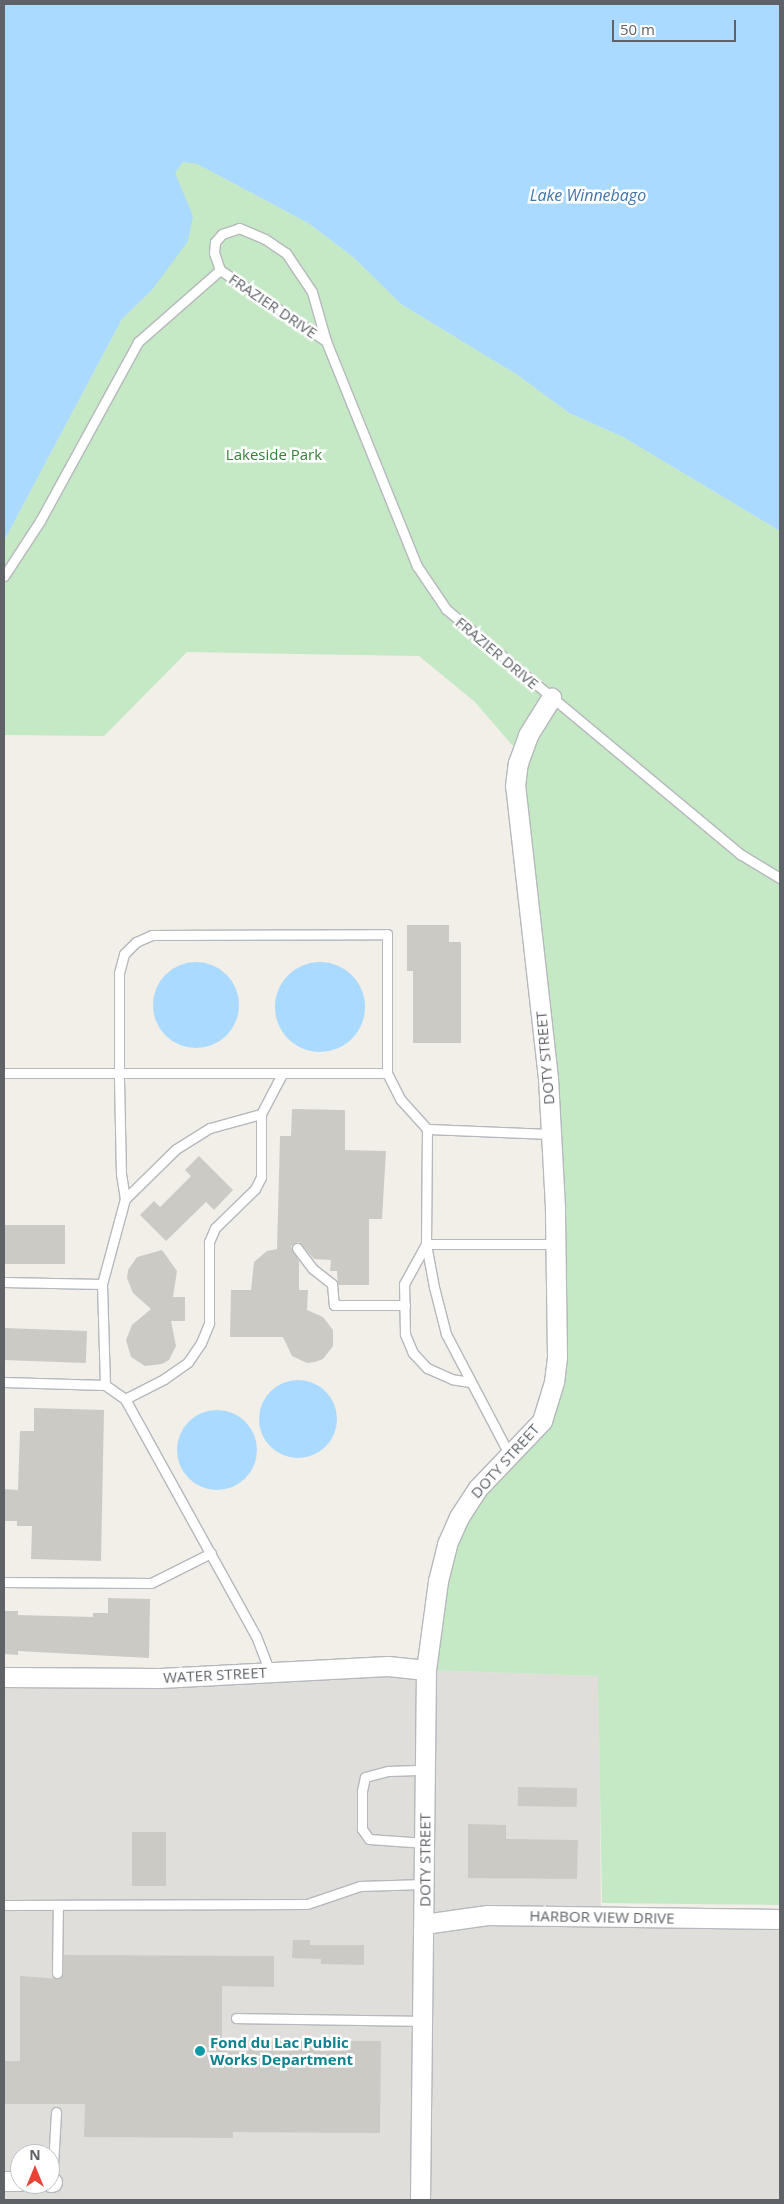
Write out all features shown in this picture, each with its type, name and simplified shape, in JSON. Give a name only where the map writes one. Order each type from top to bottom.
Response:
[{"type":"street","name":"DOTY STREET","points":[[420,2200],[426,1670],[438,1581],[447,1544],[459,1516],[477,1489],[542,1421],[554,1382],[557,1357],[551,1134],[543,1020],[515,786],[518,763],[528,735],[551,698]]},
{"type":"street","name":"WATER STREET","points":[[4,1677],[160,1678],[388,1666],[426,1670]]},
{"type":"street","name":"HARBOR VIEW DRIVE","points":[[424,1924],[487,1916],[780,1919]]},
{"type":"lane","name":"FRAZIER DRIVE","points":[[326,341],[220,270],[214,253],[215,242],[231,230],[239,228],[286,253],[312,292],[326,341],[428,586],[458,621],[740,854],[780,878]]},
{"type":"lane","points":[[4,576],[40,522],[138,342],[220,270]]},
{"type":"lane","points":[[105,1384],[106,1330],[102,1284],[125,1199],[120,1174],[119,1075],[119,973],[124,954],[136,942],[162,935],[387,934],[387,1073],[401,1100],[427,1129],[426,1244],[446,1334],[509,1454]]},
{"type":"lane","points":[[4,1074],[387,1073]]},
{"type":"lane","points":[[125,1399],[164,1379],[188,1362],[201,1343],[209,1323],[209,1242],[214,1228],[255,1189],[261,1177],[261,1114],[282,1074]]},
{"type":"lane","points":[[125,1199],[176,1149],[203,1132],[261,1114]]},
{"type":"lane","points":[[427,1129],[551,1134]]},
{"type":"lane","points":[[426,1244],[555,1244]]},
{"type":"lane","points":[[426,1244],[404,1284],[405,1334],[413,1353],[427,1368],[452,1379],[470,1382]]},
{"type":"lane","points":[[297,1248],[313,1269],[332,1284],[334,1305],[404,1305]]},
{"type":"lane","points":[[4,1282],[102,1284]]},
{"type":"lane","points":[[4,1382],[105,1384],[125,1399],[256,1636],[270,1672]]},
{"type":"lane","points":[[4,1582],[151,1583],[211,1553]]},
{"type":"lane","points":[[425,1770],[388,1771],[365,1777],[362,1791],[362,1829],[369,1838],[425,1844]]},
{"type":"lane","points":[[4,1905],[307,1904],[360,1886],[424,1884]]},
{"type":"lane","points":[[57,1973],[58,1904]]},
{"type":"lane","points":[[236,2018],[423,2021]]},
{"type":"lane","points":[[54,2144],[56,2112]]},
{"type":"shaded area","points":[[426,1670],[599,1676],[601,1917],[780,1919],[780,2200],[4,2200],[4,1677]]},
{"type":"green space","name":"Lakeside Park","points":[[183,162],[197,164],[308,223],[353,257],[401,304],[519,376],[569,413],[623,437],[780,531],[780,1905],[602,1903],[598,1676],[426,1670],[447,1544],[549,1402],[555,1207],[517,810],[522,751],[511,744],[475,702],[419,656],[187,652],[104,736],[4,735],[4,541],[122,319],[152,290],[193,216],[174,173]]},
{"type":"water","name":"Lake Winnebago","points":[[4,4],[780,4],[780,531],[623,437],[569,413],[519,376],[401,304],[353,257],[308,223],[197,164],[183,162],[175,173],[193,216],[188,241],[152,290],[122,319],[4,541]]},
{"type":"water","points":[[196,962],[213,965],[227,974],[236,988],[239,1005],[236,1022],[227,1036],[213,1045],[196,1048],[179,1045],[165,1036],[156,1022],[153,1005],[156,988],[165,974],[179,965]]},
{"type":"water","points":[[320,962],[337,965],[352,975],[362,990],[365,1007],[362,1024],[352,1039],[337,1049],[320,1052],[303,1049],[288,1039],[278,1024],[275,1007],[278,990],[288,975],[303,965]]},
{"type":"water","points":[[290,1380],[306,1380],[320,1386],[331,1397],[337,1411],[337,1427],[331,1441],[320,1452],[306,1458],[290,1458],[276,1452],[265,1441],[259,1427],[259,1411],[265,1397],[276,1386]]},
{"type":"water","points":[[217,1410],[232,1413],[245,1422],[254,1435],[257,1450],[254,1465],[245,1478],[232,1487],[217,1490],[202,1487],[189,1478],[180,1465],[177,1450],[180,1435],[189,1422],[202,1413]]},
{"type":"building","points":[[407,925],[449,925],[449,942],[461,942],[461,1043],[413,1043],[413,971],[407,971]]},
{"type":"building","points":[[292,1109],[345,1110],[345,1150],[386,1151],[382,1219],[369,1219],[369,1285],[338,1285],[337,1271],[330,1271],[331,1260],[314,1259],[299,1242],[291,1246],[299,1261],[299,1290],[308,1290],[307,1310],[323,1317],[333,1330],[333,1346],[323,1359],[307,1363],[292,1356],[283,1337],[230,1337],[231,1290],[251,1290],[254,1262],[267,1251],[277,1249],[280,1136],[291,1136]]},
{"type":"building","points":[[199,1156],[233,1190],[214,1210],[206,1202],[166,1241],[140,1215],[154,1201],[160,1207],[191,1176],[185,1170]]},
{"type":"building","points":[[4,1225],[65,1225],[65,1264],[4,1264]]},
{"type":"building","points":[[162,1250],[177,1271],[173,1297],[185,1297],[185,1321],[171,1321],[176,1346],[169,1360],[162,1364],[145,1366],[131,1357],[126,1340],[132,1325],[151,1309],[133,1293],[127,1278],[128,1270],[137,1257]]},
{"type":"building","points":[[4,1328],[87,1331],[86,1363],[4,1360]]},
{"type":"building","points":[[34,1408],[104,1410],[101,1561],[31,1559],[32,1526],[17,1526],[17,1521],[4,1521],[4,1489],[18,1490],[20,1431],[34,1431]]},
{"type":"building","points":[[108,1598],[150,1599],[149,1658],[18,1651],[18,1655],[4,1654],[4,1611],[18,1611],[18,1615],[93,1617],[93,1613],[108,1613]]},
{"type":"building","points":[[518,1787],[577,1788],[577,1807],[518,1806]]},
{"type":"building","points":[[468,1824],[506,1825],[506,1839],[578,1840],[577,1879],[468,1878]]},
{"type":"building","points":[[132,1832],[166,1832],[166,1886],[132,1886]]},
{"type":"building","points":[[293,1940],[310,1940],[310,1945],[364,1945],[364,1965],[321,1964],[321,1959],[292,1958]]},
{"type":"building","name":"Fond du Lac Public Works Department","points":[[64,1955],[274,1956],[274,1987],[222,1986],[222,2040],[381,2041],[380,2133],[233,2132],[233,2138],[84,2137],[85,2104],[4,2104],[4,2061],[20,2061],[20,1976],[60,1979],[63,1976]]},
{"type":"place","name":"Fond du Lac Public Works Department","points":[[200,2051]]}]
